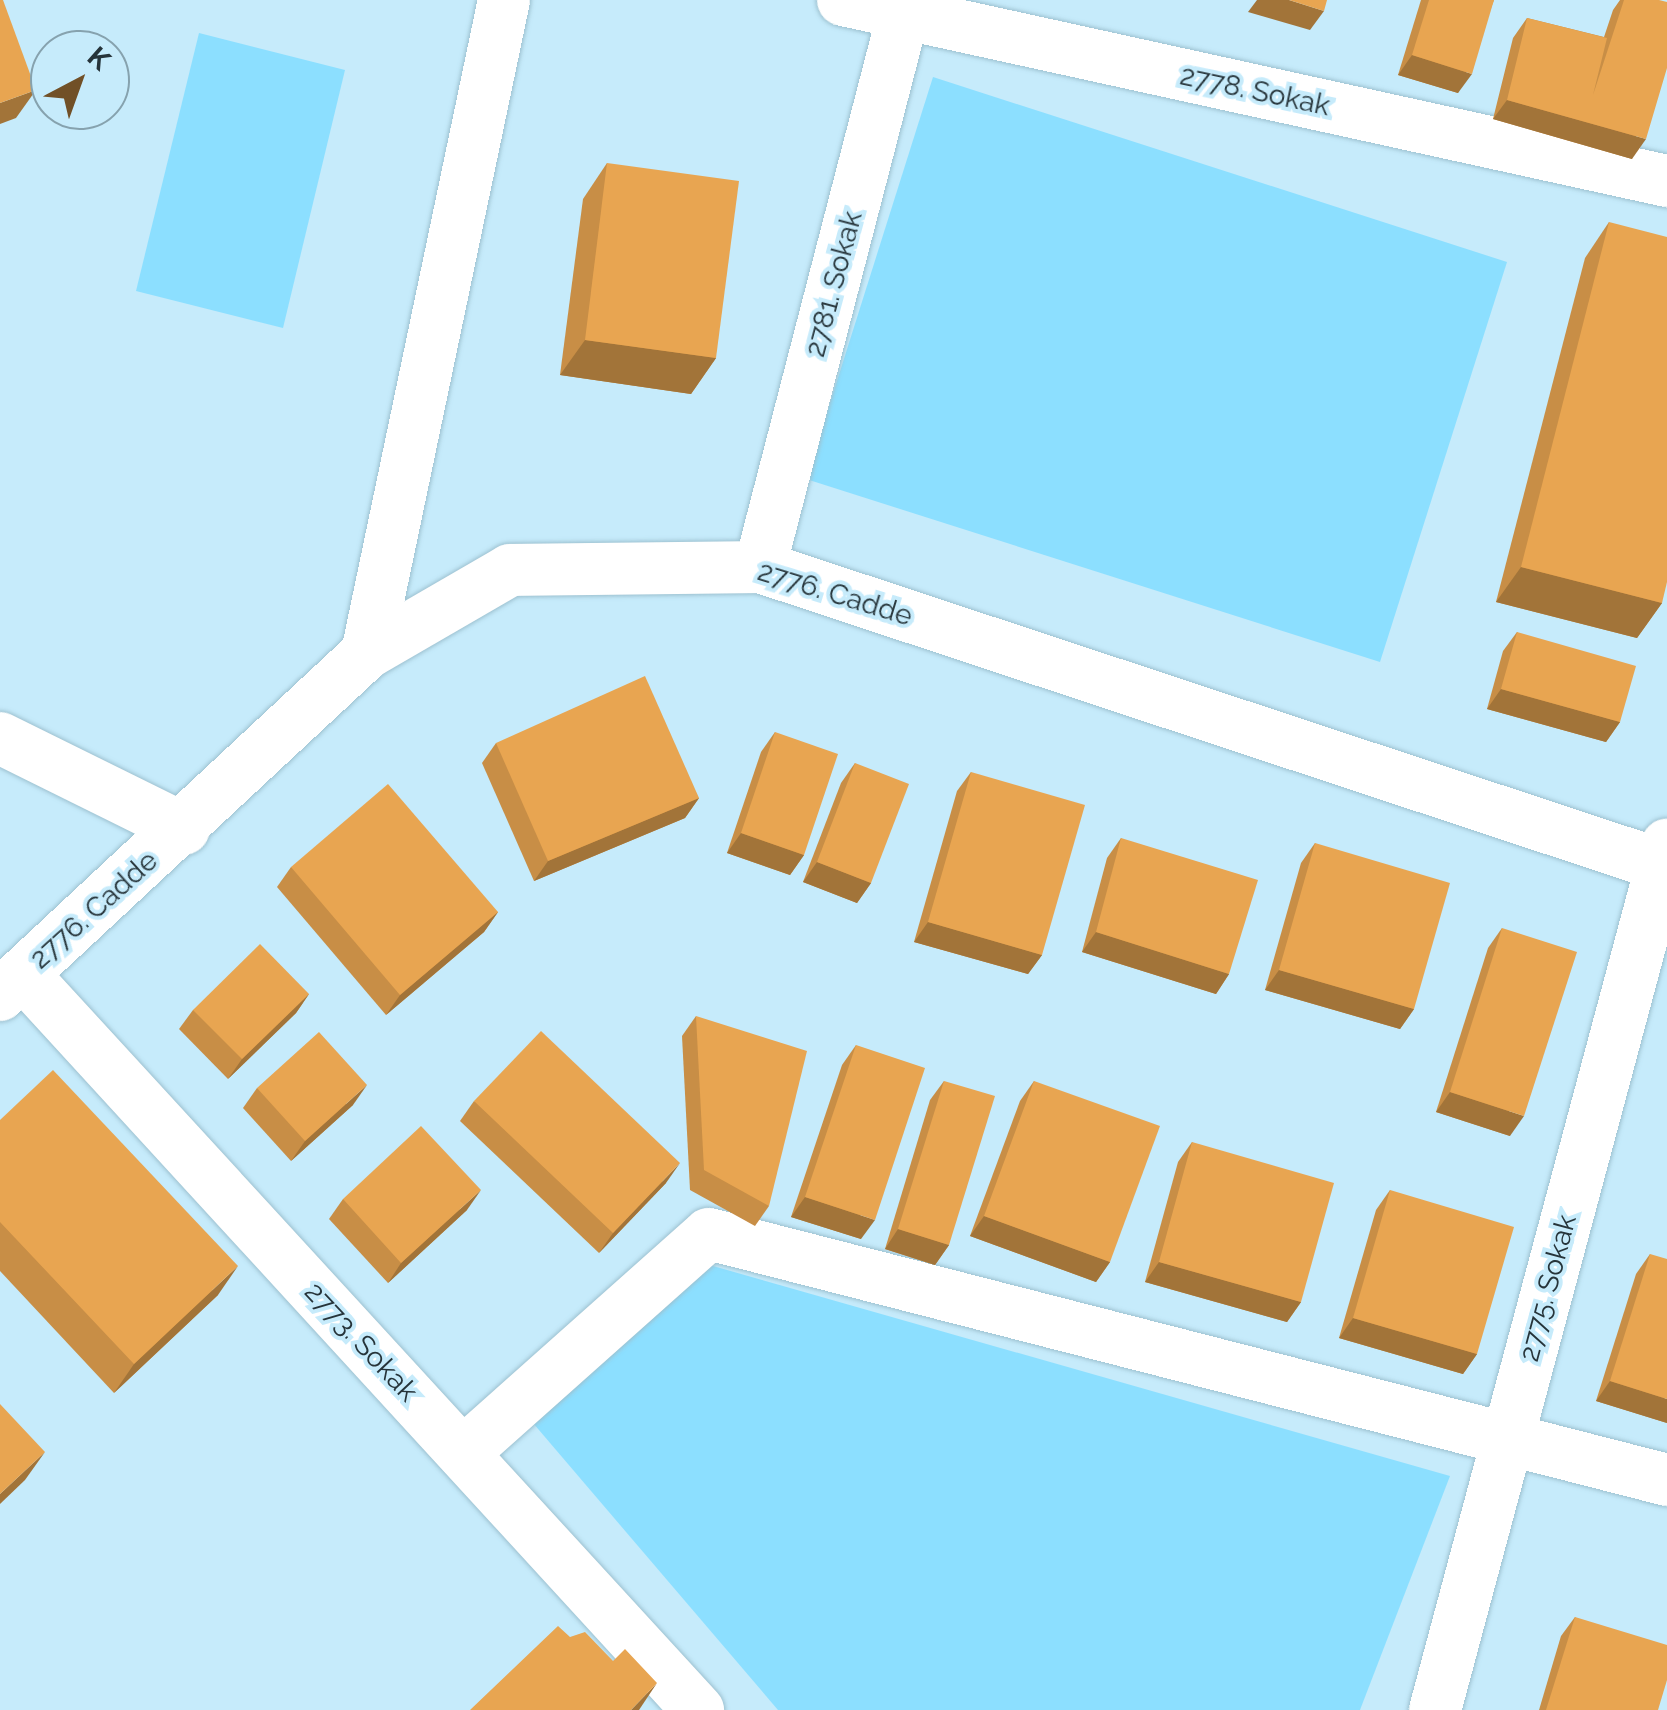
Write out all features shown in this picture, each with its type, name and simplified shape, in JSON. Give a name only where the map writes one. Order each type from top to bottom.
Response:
[{"type":"street","points":[[367,653],[504,0]]},
{"type":"street","name":"2778. Sokak","points":[[842,0],[906,7],[1667,181]]},
{"type":"street","name":"2781. Sokak","points":[[760,567],[906,7]]},
{"type":"street","name":"2776. Cadde","points":[[11,984],[184,829],[367,653],[510,570],[760,567],[1665,859]]},
{"type":"street","points":[[0,738],[184,829]]},
{"type":"street","name":"2775. Sokak","points":[[1435,1710],[1665,859]]},
{"type":"street","name":"2773. Sokak","points":[[11,984],[463,1453],[698,1710]]},
{"type":"street","points":[[463,1453],[709,1234],[1508,1436],[1667,1480]]},
{"type":"shaded area","points":[[199,33],[345,70],[283,328],[136,291]]},
{"type":"shaded area","points":[[933,77],[1507,262],[1380,662],[806,479]]},
{"type":"shaded area","points":[[706,1264],[1450,1476],[1360,1710],[778,1710],[533,1423]]},
{"type":"building","points":[[3,0],[30,74],[30,92],[0,103]]},
{"type":"building","points":[[1289,0],[1327,0],[1324,11]]},
{"type":"building","points":[[1429,0],[1494,0],[1472,74],[1412,55]]},
{"type":"building","points":[[1624,0],[1667,2],[1667,68],[1646,139],[1507,100],[1527,18],[1607,38],[1593,95]]},
{"type":"building","points":[[607,163],[739,181],[716,358],[585,340]]},
{"type":"building","points":[[1609,222],[1667,237],[1667,582],[1662,603],[1521,567]]},
{"type":"building","points":[[1517,632],[1636,666],[1620,722],[1501,689]]},
{"type":"building","points":[[645,676],[699,798],[548,861],[496,743]]},
{"type":"building","points":[[775,732],[838,754],[804,855],[741,833]]},
{"type":"building","points":[[855,763],[909,784],[871,883],[817,862]]},
{"type":"building","points":[[971,772],[1085,805],[1042,955],[928,922]]},
{"type":"building","points":[[388,784],[498,912],[400,995],[291,867]]},
{"type":"building","points":[[1121,838],[1258,880],[1229,974],[1096,932]]},
{"type":"building","points":[[1315,843],[1450,883],[1414,1009],[1279,970]]},
{"type":"building","points":[[1502,928],[1577,952],[1524,1116],[1450,1092]]},
{"type":"building","points":[[260,944],[309,994],[242,1059],[193,1010]]},
{"type":"building","points":[[696,1016],[807,1051],[769,1206],[704,1170]]},
{"type":"building","points":[[541,1031],[680,1163],[613,1233],[474,1101]]},
{"type":"building","points":[[319,1032],[367,1085],[305,1141],[257,1088]]},
{"type":"building","points":[[856,1045],[925,1068],[875,1220],[805,1197]]},
{"type":"building","points":[[53,1070],[238,1266],[134,1364],[0,1222],[0,1120]]},
{"type":"building","points":[[944,1081],[995,1096],[949,1245],[898,1229]]},
{"type":"building","points":[[1034,1081],[1160,1126],[1110,1262],[984,1216]]},
{"type":"building","points":[[421,1126],[481,1190],[401,1263],[343,1199]]},
{"type":"building","points":[[1192,1142],[1334,1183],[1301,1302],[1159,1262]]},
{"type":"building","points":[[1390,1190],[1514,1227],[1477,1354],[1353,1318]]},
{"type":"building","points":[[1650,1254],[1667,1259],[1667,1399],[1610,1381]]},
{"type":"building","points":[[0,1404],[45,1452],[0,1494]]},
{"type":"building","points":[[1575,1617],[1667,1645],[1667,1680],[1658,1710],[1546,1710]]},
{"type":"building","points":[[558,1626],[570,1637],[585,1632],[613,1661],[625,1649],[657,1683],[631,1710],[470,1710]]}]
